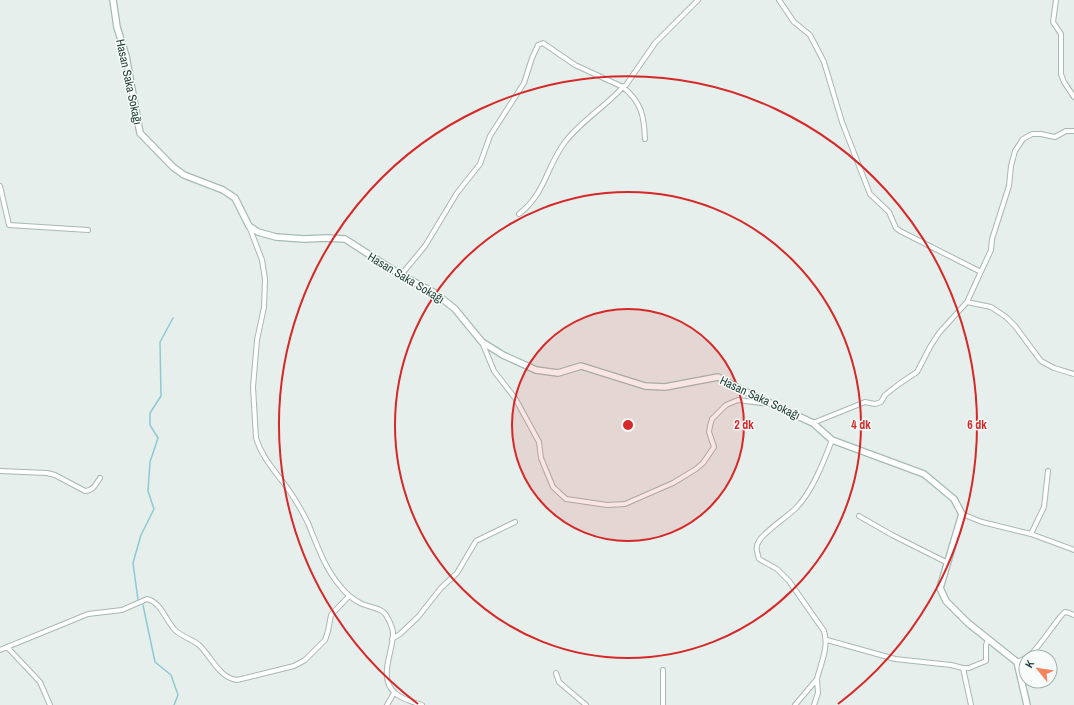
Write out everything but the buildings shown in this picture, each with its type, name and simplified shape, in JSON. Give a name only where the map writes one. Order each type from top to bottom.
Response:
[{"type":"street","name":"Hasan Saka Sokağı","points":[[113,0],[117,27],[126,56],[140,133],[172,167],[184,175],[223,190],[236,198],[249,226],[258,232],[276,237],[304,239],[327,238],[345,240],[401,275],[435,293],[455,309],[482,342],[503,355],[536,370],[558,373],[581,366],[645,386],[665,387],[718,377],[744,392],[813,422],[832,440],[924,474],[954,499],[962,514]]},
{"type":"street","points":[[519,214],[536,196],[543,185],[556,155],[569,137],[626,84],[655,43],[698,0]]},
{"type":"street","points":[[779,0],[794,22],[810,35],[824,62],[842,122],[870,194],[889,212],[896,228],[900,231],[981,272]]},
{"type":"street","points":[[1056,0],[1052,22],[1061,34],[1061,74],[1064,82],[1074,97]]},
{"type":"street","points":[[401,275],[425,246],[457,193],[480,164],[490,136],[524,83],[538,45],[543,43],[575,65],[623,87],[630,93],[641,109],[644,119],[645,139]]},
{"type":"street","points":[[813,422],[865,402],[875,404],[881,402],[885,395],[917,372],[939,333],[967,302],[991,250],[992,239],[1009,186],[1011,166],[1015,151],[1023,139],[1032,134],[1055,137],[1066,131],[1074,131]]},
{"type":"street","points":[[0,186],[9,225],[88,230]]},
{"type":"street","points":[[249,226],[262,260],[266,283],[264,307],[257,340],[253,387],[256,438],[258,444],[266,460],[300,507],[332,576],[349,596],[361,603],[385,613],[393,631],[386,670],[387,681],[394,692],[422,705]]},
{"type":"street","points":[[967,302],[991,307],[996,310],[1015,326],[1041,361],[1054,368],[1074,374]]},
{"type":"street","points":[[482,342],[494,371],[515,398],[539,442],[541,458],[553,487],[566,499],[607,505],[625,504],[673,482],[696,469],[703,463],[714,447],[709,432],[712,419],[726,405],[738,400],[772,404]]},
{"type":"street","points":[[814,705],[818,693],[817,679],[825,653],[827,640],[824,631],[789,581],[776,569],[759,558],[756,548],[759,540],[802,502],[822,466],[832,440]]},
{"type":"street","points":[[0,471],[47,473],[55,475],[85,492],[94,487],[100,478]]},
{"type":"street","points":[[1031,534],[1044,507],[1048,471]]},
{"type":"street","points":[[1027,705],[1017,662],[968,623],[946,601],[940,588],[962,514],[982,522],[1031,534],[1074,550]]},
{"type":"street","points":[[859,516],[892,535],[948,563]]},
{"type":"street","points":[[392,639],[400,634],[418,617],[441,588],[457,573],[476,541],[515,522]]},
{"type":"street","points":[[0,650],[88,614],[122,610],[149,599],[156,603],[175,631],[197,644],[228,677],[237,680],[294,666],[305,660],[325,640],[331,615],[349,596]]},
{"type":"street","points":[[1035,649],[1044,639],[1061,614],[1066,612],[1074,615]]},
{"type":"street","points":[[827,640],[895,659],[951,664],[963,668],[969,668],[986,661],[986,645],[988,639]]},
{"type":"street","points":[[7,647],[40,682],[50,705]]},
{"type":"street","points":[[963,668],[971,705]]},
{"type":"street","points":[[663,670],[663,705]]},
{"type":"street","points":[[556,673],[559,682],[586,705]]},
{"type":"street","points":[[795,705],[817,679]]},
{"type":"street","points":[[387,705],[394,692]]},
{"type":"waterway","points":[[138,600],[133,563],[141,535],[154,509],[148,491],[150,462],[158,438],[150,425],[150,413],[161,396],[160,342],[173,318]]},
{"type":"waterway","points":[[143,605],[155,662],[171,675],[178,695],[174,705]]}]
